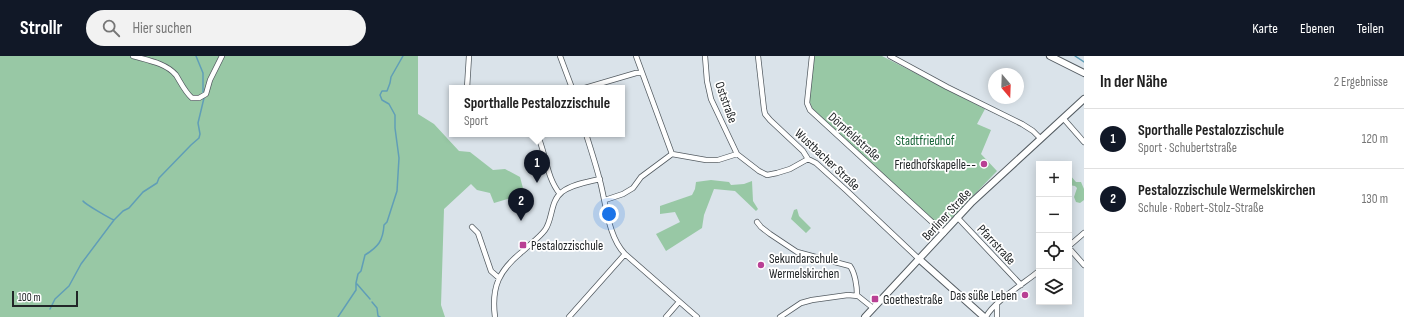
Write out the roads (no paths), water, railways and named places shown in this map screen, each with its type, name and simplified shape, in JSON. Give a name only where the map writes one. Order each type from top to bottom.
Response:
[{"type":"main road","points":[[1050,56],[1084,73]]},
{"type":"main road","name":"Berliner Straße","points":[[865,317],[944,233],[957,217],[988,186],[1084,99]]},
{"type":"main road","points":[[919,259],[985,317]]},
{"type":"street","points":[[133,56],[167,67],[175,74],[187,94],[192,98],[199,98],[206,94],[210,80],[222,56]]},
{"type":"street","points":[[467,85],[469,56]]},
{"type":"street","points":[[560,56],[571,85]]},
{"type":"street","points":[[636,56],[672,154]]},
{"type":"street","name":"Oststraße","points":[[705,56],[707,81],[711,100],[737,154]]},
{"type":"street","name":"Wustbacher Straße","points":[[758,56],[765,114],[803,151],[808,159],[816,163],[842,186],[919,259]]},
{"type":"street","name":"Dörpfeldstraße","points":[[812,56],[807,103],[810,110],[944,233]]},
{"type":"street","points":[[890,56],[947,87],[1018,122],[1033,131],[1040,138]]},
{"type":"street","points":[[595,85],[636,73],[642,73]]},
{"type":"street","points":[[1063,118],[1084,142]]},
{"type":"street","points":[[538,137],[553,183],[560,194]]},
{"type":"street","points":[[587,137],[600,179],[614,236],[619,246],[624,254],[697,317]]},
{"type":"street","points":[[605,200],[623,194],[633,188],[641,177],[672,154],[706,160],[718,160],[737,154],[759,171],[767,175],[790,169],[808,159]]},
{"type":"street","points":[[495,317],[495,288],[499,278],[509,262],[536,240],[545,230],[549,223],[555,202],[560,194],[570,188],[600,179]]},
{"type":"street","name":"Pfarrstraße","points":[[957,217],[1021,285]]},
{"type":"street","points":[[757,222],[770,234],[797,252],[850,266],[854,276],[857,295]]},
{"type":"street","points":[[472,227],[478,232],[491,271],[499,278]]},
{"type":"street","points":[[1072,244],[1084,233]]},
{"type":"street","points":[[1072,251],[1084,265]]},
{"type":"street","points":[[569,317],[624,254]]},
{"type":"street","points":[[985,317],[997,305],[1036,273]]},
{"type":"street","points":[[780,317],[807,301],[839,296],[857,295],[873,308]]},
{"type":"street","points":[[666,317],[679,302]]},
{"type":"street","points":[[997,305],[997,317]]},
{"type":"waterway","points":[[196,56],[203,73],[203,94]]},
{"type":"waterway","points":[[338,317],[356,290],[358,274],[361,271],[365,255],[373,249],[381,239],[384,225],[387,222],[397,191],[399,158],[395,128],[395,115],[389,104],[382,100],[380,95],[382,91],[387,91],[391,77],[403,56]]},
{"type":"waterway","points":[[1075,56],[1084,62]]},
{"type":"waterway","points":[[50,309],[55,299],[69,286],[81,264],[114,220],[123,211],[129,208],[143,192],[157,183],[159,178],[199,138],[200,134],[198,123],[204,98]]},
{"type":"waterway","points":[[83,201],[97,211],[114,220]]},
{"type":"waterway","points":[[357,284],[370,299]]},
{"type":"waterway","points":[[372,302],[377,308],[378,316],[380,317]]},
{"type":"place","name":"Friedhofskapelle--","points":[[984,164]]},
{"type":"place","name":"Sporthalle Pestalozzischule","points":[[537,183]]},
{"type":"place","name":"Pestalozzischule Wermelskirchen","points":[[521,221]]},
{"type":"place","name":"Pestalozzischule","points":[[523,245]]},
{"type":"place","name":"Sekundarschule Wermelskirchen","points":[[761,265]]},
{"type":"place","name":"Das süße Leben","points":[[1025,295]]},
{"type":"place","name":"Goethestraße","points":[[875,299]]},
{"type":"park label","name":"Stadtfriedhof","points":[[925,140]]}]
